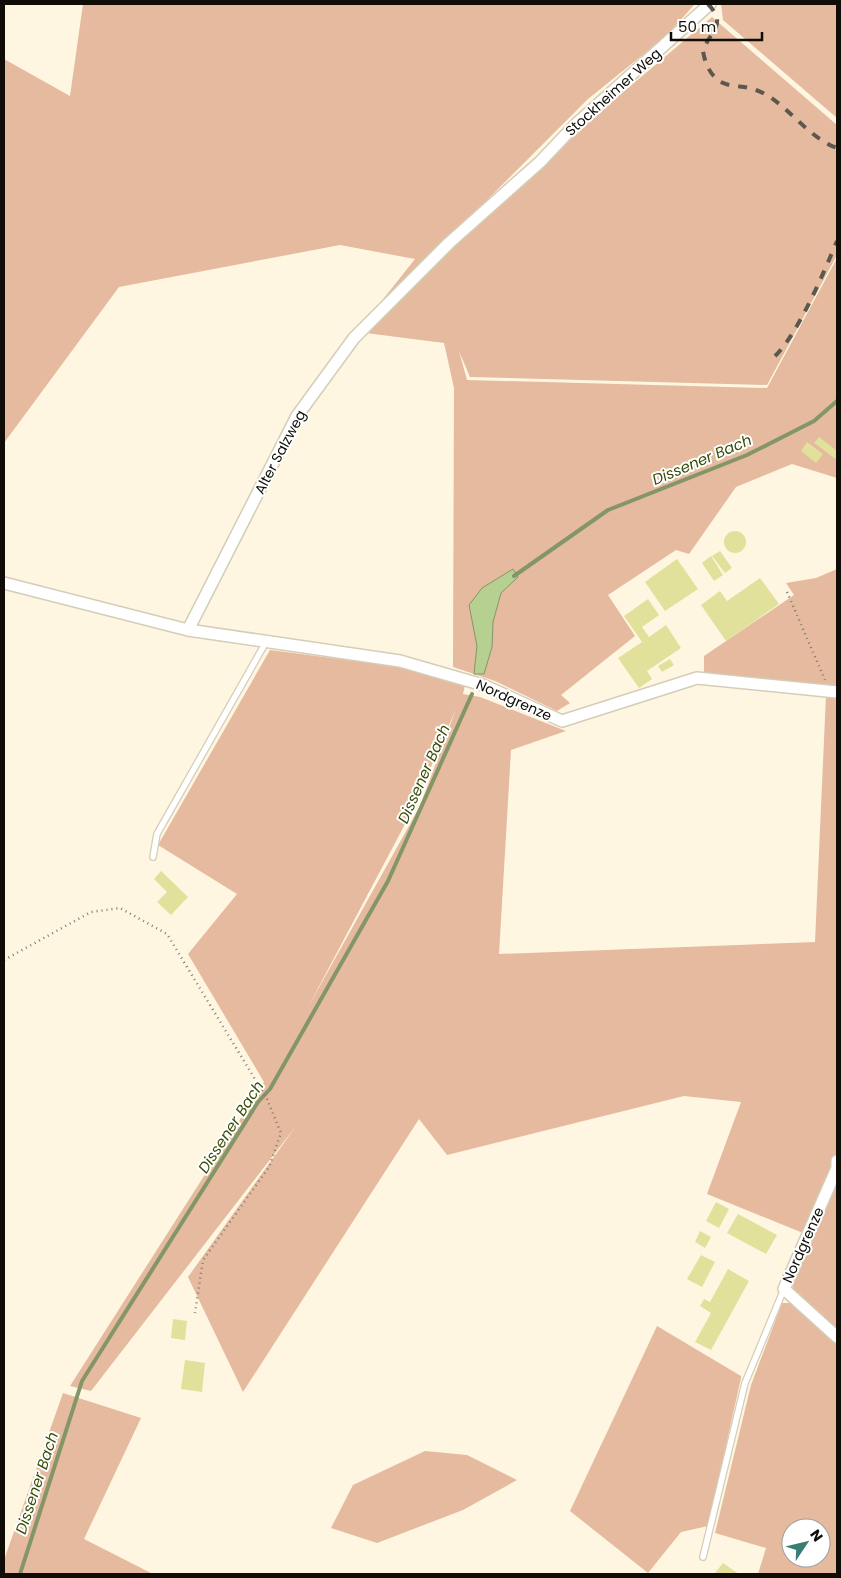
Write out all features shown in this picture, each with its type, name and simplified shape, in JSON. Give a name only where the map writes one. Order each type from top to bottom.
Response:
[{"type":"street","name":"Stockheimer Weg","points":[[540,162],[602,100],[710,4]]},
{"type":"street","name":"Alter Salzweg","points":[[188,630],[297,416],[354,338],[449,243],[540,162]]},
{"type":"street","points":[[4,583],[188,630]]},
{"type":"street","name":"Nordgrenze","points":[[188,630],[400,661],[483,685],[562,721],[697,678],[833,691]]},
{"type":"street","name":"Nordgrenze","points":[[837,1161],[837,1168],[784,1289],[837,1337]]},
{"type":"lane","points":[[152,857],[157,834],[266,642]]},
{"type":"lane","points":[[703,1557],[745,1383],[784,1289]]},
{"type":"path","points":[[788,592],[833,691]]},
{"type":"path","points":[[4,960],[91,912],[120,908],[167,934],[267,1099],[281,1133],[269,1167],[203,1260],[195,1313]]},
{"type":"shaded area","points":[[83,4],[695,4],[665,37],[588,99],[451,236],[452,248],[615,99],[712,17],[837,125],[837,255],[767,385],[470,377],[459,351],[467,380],[767,388],[837,258],[837,478],[792,464],[736,487],[689,554],[676,550],[608,595],[635,636],[561,695],[570,703],[557,711],[495,681],[453,667],[454,388],[444,343],[366,333],[373,312],[415,259],[340,245],[119,287],[4,443],[4,59],[70,96]]},
{"type":"shaded area","points":[[721,4],[837,4],[837,118],[723,20]]},
{"type":"shaded area","points":[[513,569],[518,577],[501,593],[493,622],[492,647],[484,674],[474,674],[477,646],[469,605],[482,588]]},
{"type":"shaded area","points":[[837,569],[837,688],[704,674],[704,656],[794,595],[786,583],[816,578]]},
{"type":"shaded area","points":[[270,650],[393,666],[465,685],[463,694],[480,697],[566,731],[511,750],[499,954],[815,942],[826,695],[837,699],[837,1335],[794,1296],[792,1278],[803,1233],[707,1194],[741,1102],[684,1096],[447,1155],[419,1119],[243,1392],[188,1277],[296,1126],[91,1391],[70,1386],[264,1082],[188,954],[237,894],[158,845]],"holes":[[[456,709],[420,806],[307,1009],[412,811]]]},
{"type":"shaded area","points":[[782,1303],[792,1303],[837,1344],[837,1574],[758,1574],[766,1548],[715,1533],[751,1385]]},
{"type":"shaded area","points":[[657,1326],[741,1376],[741,1378],[708,1526],[681,1532],[648,1573],[570,1511]]},
{"type":"shaded area","points":[[63,1393],[141,1418],[84,1539],[153,1574],[4,1574],[4,1560]]},
{"type":"shaded area","points":[[425,1451],[467,1455],[517,1480],[463,1510],[377,1543],[331,1528],[353,1485]]},
{"type":"building","points":[[819,437],[837,451],[837,460],[814,443]]},
{"type":"building","points":[[807,442],[823,454],[816,463],[801,451]]},
{"type":"building","points":[[735,531],[743,534],[746,542],[743,550],[735,553],[727,550],[724,542],[727,534]]},
{"type":"building","points":[[720,551],[732,568],[725,573],[712,556]]},
{"type":"building","points":[[711,556],[723,575],[714,581],[702,563]]},
{"type":"building","points":[[677,559],[698,589],[665,611],[645,582]]},
{"type":"building","points":[[760,578],[779,604],[726,641],[701,605],[720,591],[727,601]]},
{"type":"building","points":[[648,599],[659,615],[642,627],[649,637],[666,625],[681,648],[647,671],[652,679],[639,688],[618,658],[642,642],[624,616]]},
{"type":"building","points":[[670,659],[674,665],[662,672],[658,666]]},
{"type":"building","points":[[161,871],[188,897],[171,915],[157,902],[167,892],[154,879]]},
{"type":"building","points":[[716,1202],[729,1209],[719,1228],[706,1221]]},
{"type":"building","points":[[738,1214],[777,1235],[766,1254],[727,1233]]},
{"type":"building","points":[[700,1231],[711,1237],[705,1248],[695,1242]]},
{"type":"building","points":[[701,1255],[715,1262],[702,1287],[687,1279]]},
{"type":"building","points":[[728,1269],[749,1281],[711,1350],[695,1342],[711,1313],[700,1306],[704,1299],[710,1302]]},
{"type":"building","points":[[173,1319],[187,1321],[185,1340],[171,1338]]},
{"type":"building","points":[[185,1360],[205,1363],[202,1392],[181,1389]]},
{"type":"building","points":[[723,1563],[739,1574],[714,1574]]},
{"type":"waterway","name":"Dissener Bach","points":[[514,576],[608,510],[747,455],[814,421],[837,401]]},
{"type":"waterway","name":"Dissener Bach","points":[[20,1574],[82,1381],[258,1102],[270,1089],[388,881],[472,694]]},
{"type":"railway","points":[[708,4],[717,17],[717,23],[703,51],[706,64],[713,75],[723,83],[751,88],[767,95],[815,136],[837,148]]},
{"type":"railway","points":[[775,356],[793,333],[818,285],[837,241]]}]
